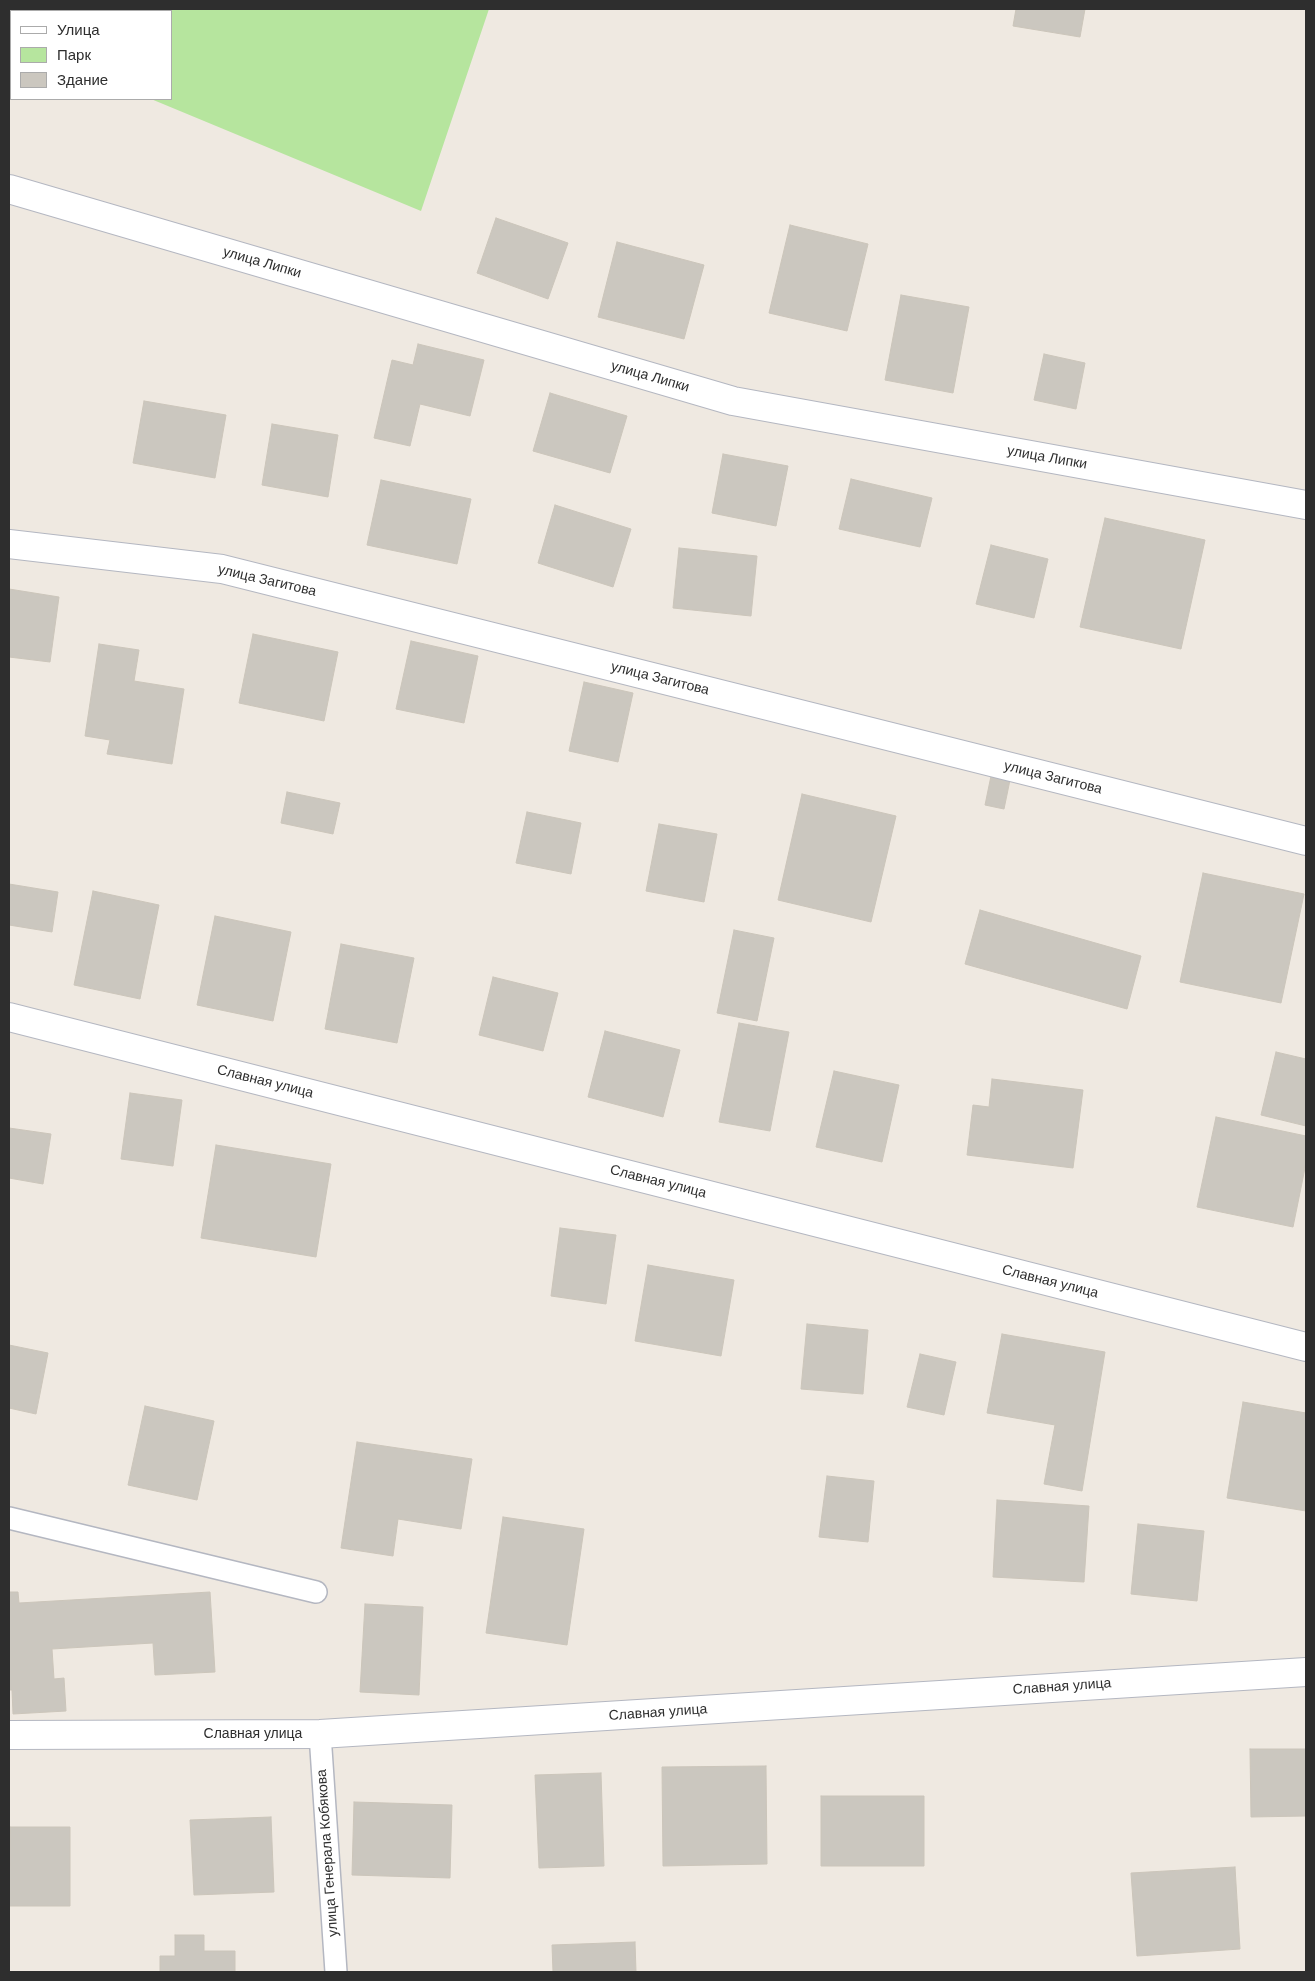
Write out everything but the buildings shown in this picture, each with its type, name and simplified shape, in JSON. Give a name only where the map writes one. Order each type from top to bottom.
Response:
[{"type":"street","name":"улица Липки","points":[[9,189],[733,401],[1306,505]]},
{"type":"street","name":"улица Загитова","points":[[9,544],[222,569],[1306,841]]},
{"type":"street","name":"Славная улица","points":[[9,1017],[1306,1347]]},
{"type":"street","name":"Славная улица","points":[[9,1735],[320,1734],[1306,1672]]},
{"type":"lane","points":[[9,1518],[316,1592]]},
{"type":"lane","name":"улица Генерала Кобякова","points":[[320,1734],[336,1972]]},
{"type":"green space","points":[[9,9],[489,9],[421,211],[153,100],[172,100],[172,10],[10,10],[9,40]]}]
